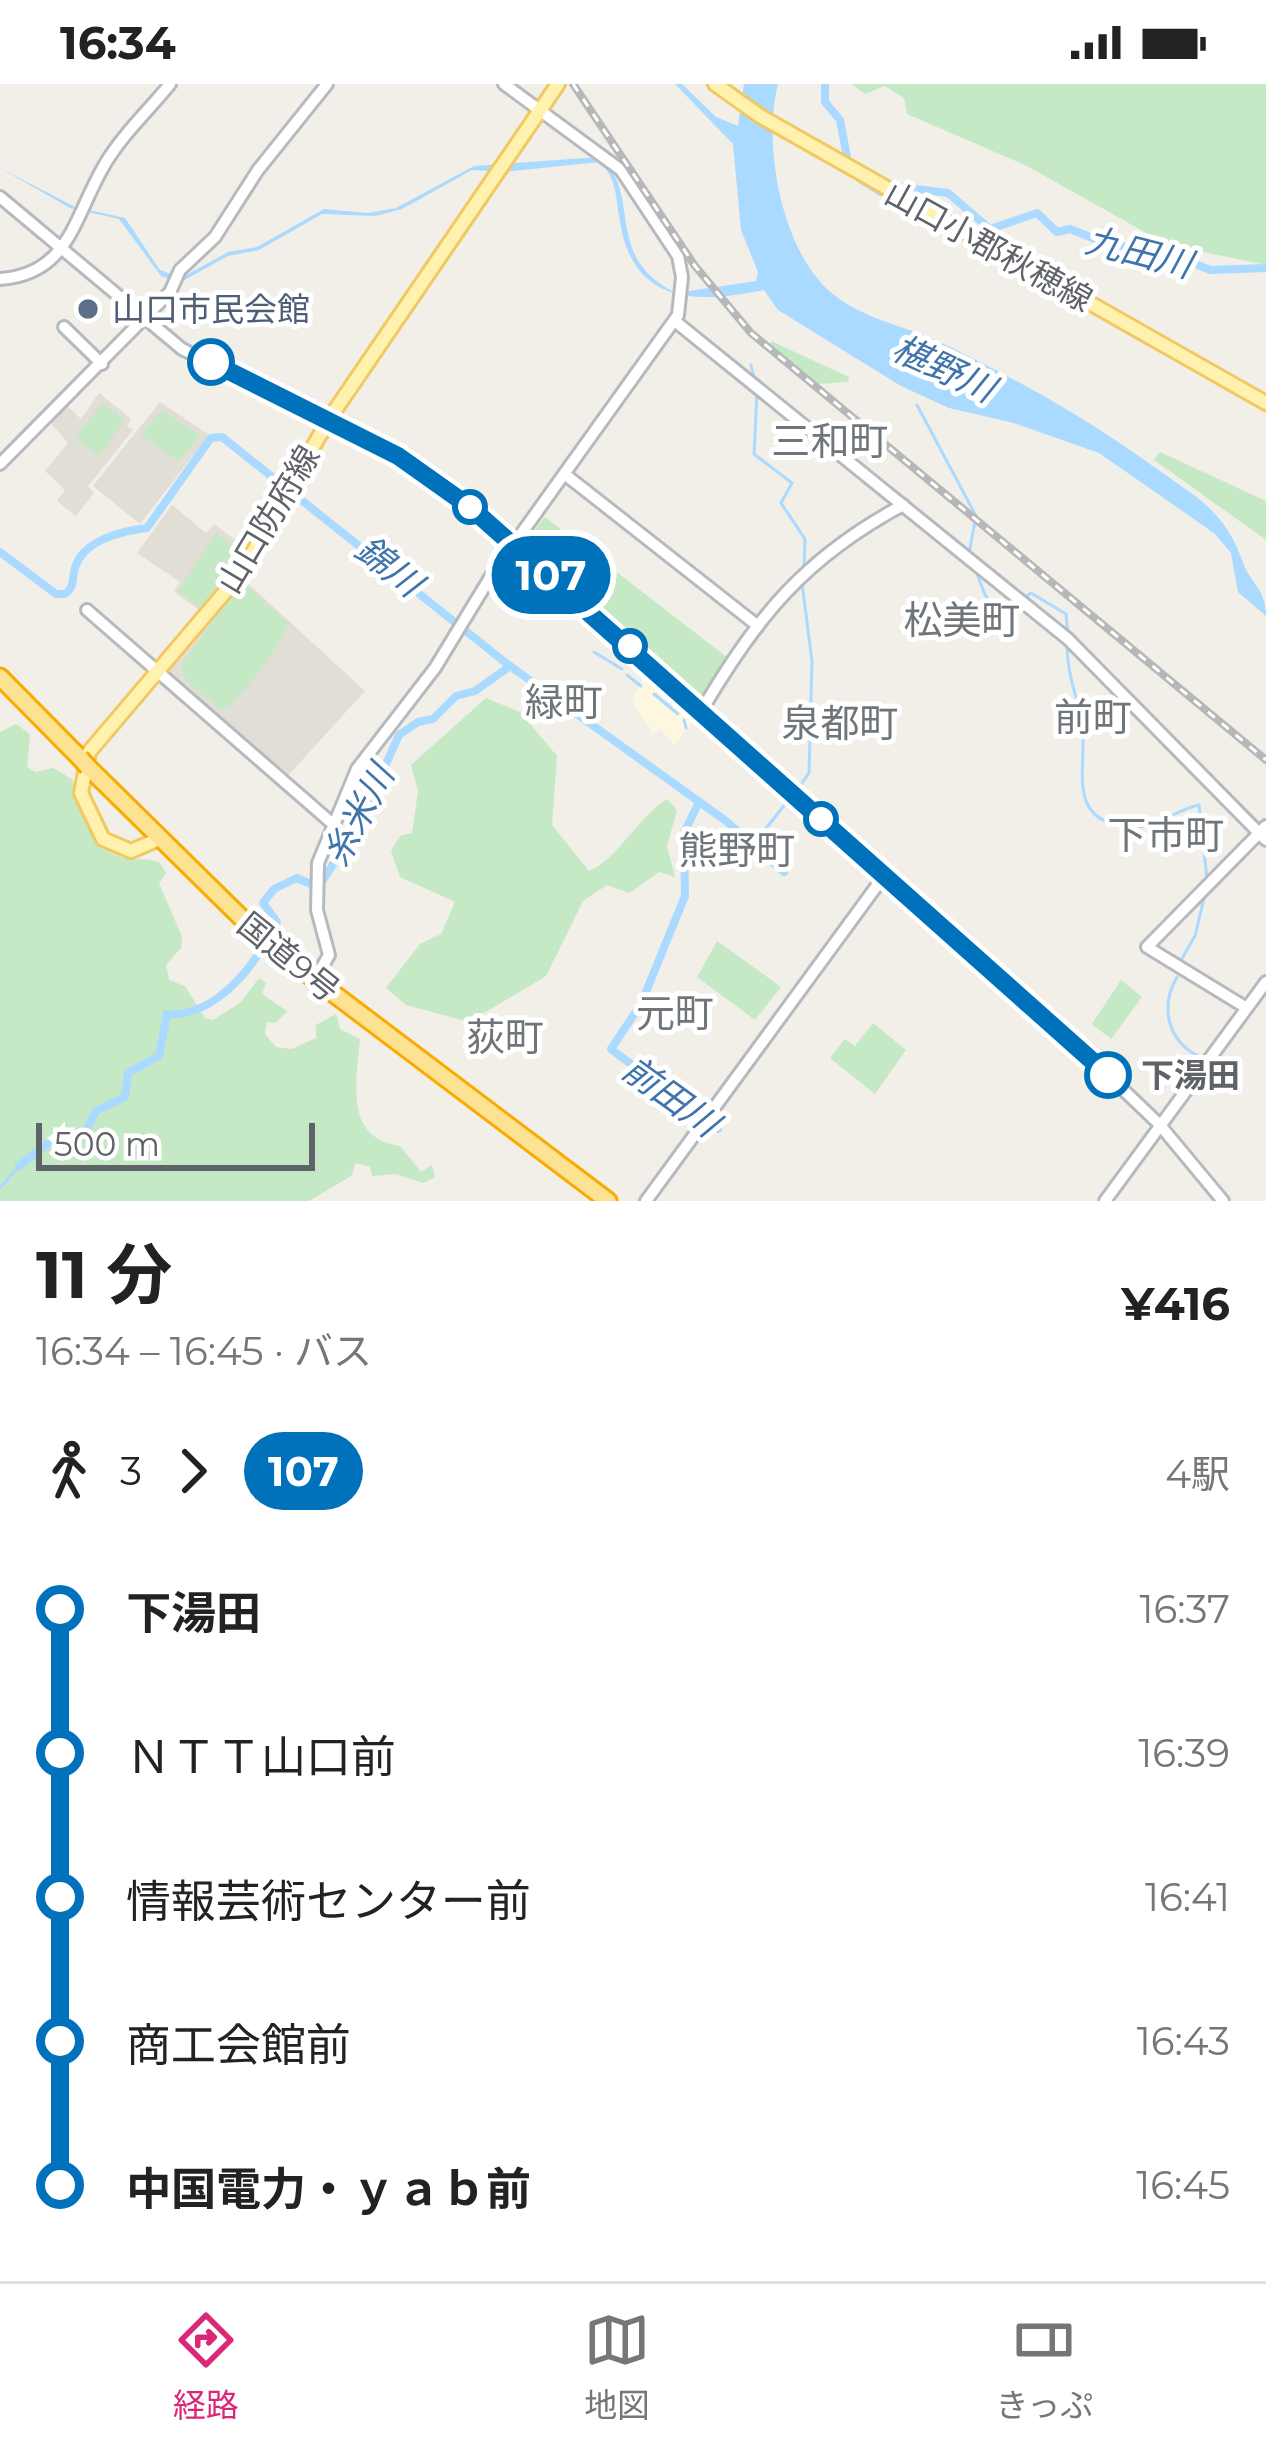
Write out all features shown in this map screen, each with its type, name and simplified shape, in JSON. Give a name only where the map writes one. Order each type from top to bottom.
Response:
[{"type":"highway","name":"国道9号","points":[[0,682],[243,922],[598,1201]]},
{"type":"highway","name":"国道9号","points":[[314,982],[608,1201]]},
{"type":"main road","name":"山口防府線","points":[[156,840],[131,851],[108,843],[92,824],[80,783],[89,752],[241,573],[329,419],[556,88]]},
{"type":"main road","name":"山口小郡秋穂線","points":[[721,88],[779,128],[1266,403]]},
{"type":"street","points":[[0,279],[28,270],[62,246],[107,160],[170,84]]},
{"type":"street","points":[[0,464],[146,319],[215,237],[258,170],[327,84]]},
{"type":"street","points":[[314,982],[328,955],[316,902],[318,863],[369,750],[435,668],[516,544],[676,322],[681,293],[674,248],[621,170],[504,84]]},
{"type":"street","points":[[0,197],[182,349],[329,419],[418,470],[516,544],[1159,1124],[1222,1201]]},
{"type":"street","points":[[0,279],[28,289]]},
{"type":"street","points":[[676,322],[1068,639],[1264,833],[1147,947],[1245,1007]]},
{"type":"street","points":[[64,327],[102,364]]},
{"type":"street","points":[[567,476],[758,626]]},
{"type":"street","points":[[702,710],[758,626],[828,549],[903,505]]},
{"type":"street","points":[[87,610],[334,825]]},
{"type":"street","points":[[646,1201],[884,876]]},
{"type":"street","points":[[1106,1201],[1266,982]]},
{"type":"shaded area","points":[[99,393],[131,419],[127,426],[133,430],[88,486],[94,493],[76,516],[57,501],[65,490],[45,471],[68,443],[50,422],[67,406],[81,419]]},
{"type":"shaded area","points":[[160,402],[209,435],[140,524],[93,486]]},
{"type":"shaded area","points":[[172,505],[206,533],[214,524],[247,549],[203,613],[174,592],[180,582],[137,553]]},
{"type":"shaded area","points":[[243,579],[365,691],[284,780],[166,671]]},
{"type":"shaded area","points":[[647,671],[661,683],[654,697],[677,714],[671,704],[677,697],[698,716],[688,727],[683,721],[686,730],[674,745],[660,729],[653,734],[632,701]]},
{"type":"green space","points":[[852,84],[1266,84],[1266,265],[1166,244],[1027,166],[907,114],[904,98],[885,86],[865,94]]},
{"type":"green space","points":[[771,341],[849,377],[848,382],[818,384],[769,347]]},
{"type":"green space","points":[[102,403],[125,420],[99,456],[76,437]]},
{"type":"green space","points":[[161,410],[200,436],[178,461],[141,435]]},
{"type":"green space","points":[[1160,452],[1266,501],[1266,540],[1154,460]]},
{"type":"green space","points":[[545,517],[728,658],[704,696],[694,697],[532,546],[529,537]]},
{"type":"green space","points":[[216,533],[243,554],[203,610],[178,591]]},
{"type":"green space","points":[[242,582],[289,624],[263,668],[229,707],[220,709],[186,680],[181,665]]},
{"type":"green space","points":[[486,698],[520,712],[557,756],[552,825],[589,871],[667,799],[677,810],[667,846],[675,877],[659,872],[629,893],[607,885],[583,901],[546,976],[469,1022],[406,1005],[386,988],[420,944],[441,934],[455,902],[400,877],[391,851],[400,836],[412,833],[418,791],[411,765]]},
{"type":"green space","points":[[16,724],[30,734],[27,767],[36,772],[53,768],[72,779],[88,826],[100,845],[122,857],[160,863],[166,873],[159,883],[182,937],[181,948],[166,965],[169,980],[185,986],[205,1018],[213,1020],[240,1003],[259,978],[266,983],[262,994],[287,1011],[276,1023],[267,1022],[265,1034],[276,1047],[292,1049],[316,1038],[316,1025],[336,1014],[340,1029],[360,1039],[356,1090],[362,1120],[382,1141],[400,1146],[421,1172],[432,1165],[435,1177],[423,1183],[396,1174],[372,1176],[370,1167],[356,1163],[351,1176],[309,1201],[0,1201],[0,732]]},
{"type":"green space","points":[[717,941],[781,987],[755,1020],[697,977]]},
{"type":"green space","points":[[1121,980],[1142,997],[1111,1039],[1092,1024]]},
{"type":"green space","points":[[873,1023],[906,1050],[875,1094],[830,1058],[845,1039],[855,1046]]},
{"type":"water","name":"椹野川","points":[[675,84],[682,84],[716,117],[738,126],[744,84],[778,84],[773,134],[779,189],[795,242],[822,284],[864,313],[944,344],[1027,387],[1185,489],[1227,530],[1261,592],[1266,616],[1238,592],[1231,553],[1214,533],[1099,453],[1014,423],[949,408],[901,386],[778,310],[764,290],[694,297],[673,293],[655,284],[639,270],[628,250],[613,182],[600,162],[504,172],[472,170],[402,209],[375,216],[322,214],[259,250],[228,256],[179,283],[161,276],[119,219],[70,208],[0,168],[75,207],[125,218],[160,270],[181,278],[228,252],[257,247],[324,209],[368,213],[396,208],[474,166],[599,157],[612,171],[631,243],[653,278],[676,293],[756,281],[758,272],[741,230],[733,144]]},
{"type":"waterway","name":"九田川","points":[[825,84],[825,102],[840,120],[847,157]]},
{"type":"waterway","name":"九田川","points":[[862,180],[881,192]]},
{"type":"waterway","name":"九田川","points":[[892,186],[948,193],[990,229],[1037,213],[1057,232],[1070,229],[1110,245],[1166,252],[1210,270],[1266,268]]},
{"type":"waterway","points":[[751,365],[754,378]]},
{"type":"waterway","points":[[757,393],[754,454],[792,483],[781,503],[805,539],[804,568]]},
{"type":"waterway","points":[[917,405],[976,516],[969,554]]},
{"type":"waterway","name":"錦川","points":[[0,552],[56,594],[65,594],[86,550],[115,535],[147,528],[211,438],[222,437],[510,666],[726,821],[784,872]]},
{"type":"waterway","points":[[975,568],[994,606],[1008,606],[1031,593],[1066,614],[1068,635]]},
{"type":"waterway","points":[[797,790],[809,773],[812,661],[802,583]]},
{"type":"waterway","points":[[1067,645],[1081,719],[1087,804],[1096,816],[1112,824],[1137,827],[1199,805],[1207,879]]},
{"type":"waterway","points":[[594,652],[622,669]]},
{"type":"waterway","name":"糸米川","points":[[321,883],[360,822],[399,735],[418,722],[433,719],[456,696],[475,691],[510,666]]},
{"type":"waterway","points":[[627,675],[641,686]]},
{"type":"waterway","points":[[654,694],[678,714]]},
{"type":"waterway","points":[[684,720],[686,728]]},
{"type":"waterway","points":[[756,849],[755,842],[791,797]]},
{"type":"waterway","name":"前田川","points":[[699,802],[684,833],[685,896],[641,1004],[611,1049],[718,1129]]},
{"type":"waterway","name":"糸米川","points":[[271,936],[277,922],[263,903],[274,889],[297,878],[313,885]]},
{"type":"waterway","points":[[1180,962],[1195,936],[1205,894]]},
{"type":"waterway","name":"糸米川","points":[[19,1166],[47,1144],[83,1137],[96,1111],[125,1097],[128,1073],[159,1056],[167,1014],[208,1004],[242,976],[259,953]]},
{"type":"waterway","points":[[1177,977],[1169,999],[1170,1021],[1179,1041],[1198,1056]]},
{"type":"waterway","points":[[0,1188],[19,1166]]},
{"type":"railway","points":[[573,84],[695,266],[751,333],[1266,760]]},
{"type":"bus line","name":"107","points":[[211,362],[398,456],[470,507],[1108,1075]]},
{"type":"place","name":"山口市民会館","points":[[88,309]]},
{"type":"place","name":"下湯田","points":[[1108,1075]]},
{"type":"district","name":"三和町","points":[[830,441]]},
{"type":"district","name":"松美町","points":[[962,620]]},
{"type":"district","name":"緑町","points":[[564,702]]},
{"type":"district","name":"前町","points":[[1093,717]]},
{"type":"district","name":"泉都町","points":[[840,723]]},
{"type":"district","name":"下市町","points":[[1166,835]]},
{"type":"district","name":"熊野町","points":[[737,850]]},
{"type":"district","name":"元町","points":[[675,1013]]},
{"type":"district","name":"荻町","points":[[505,1037]]}]
